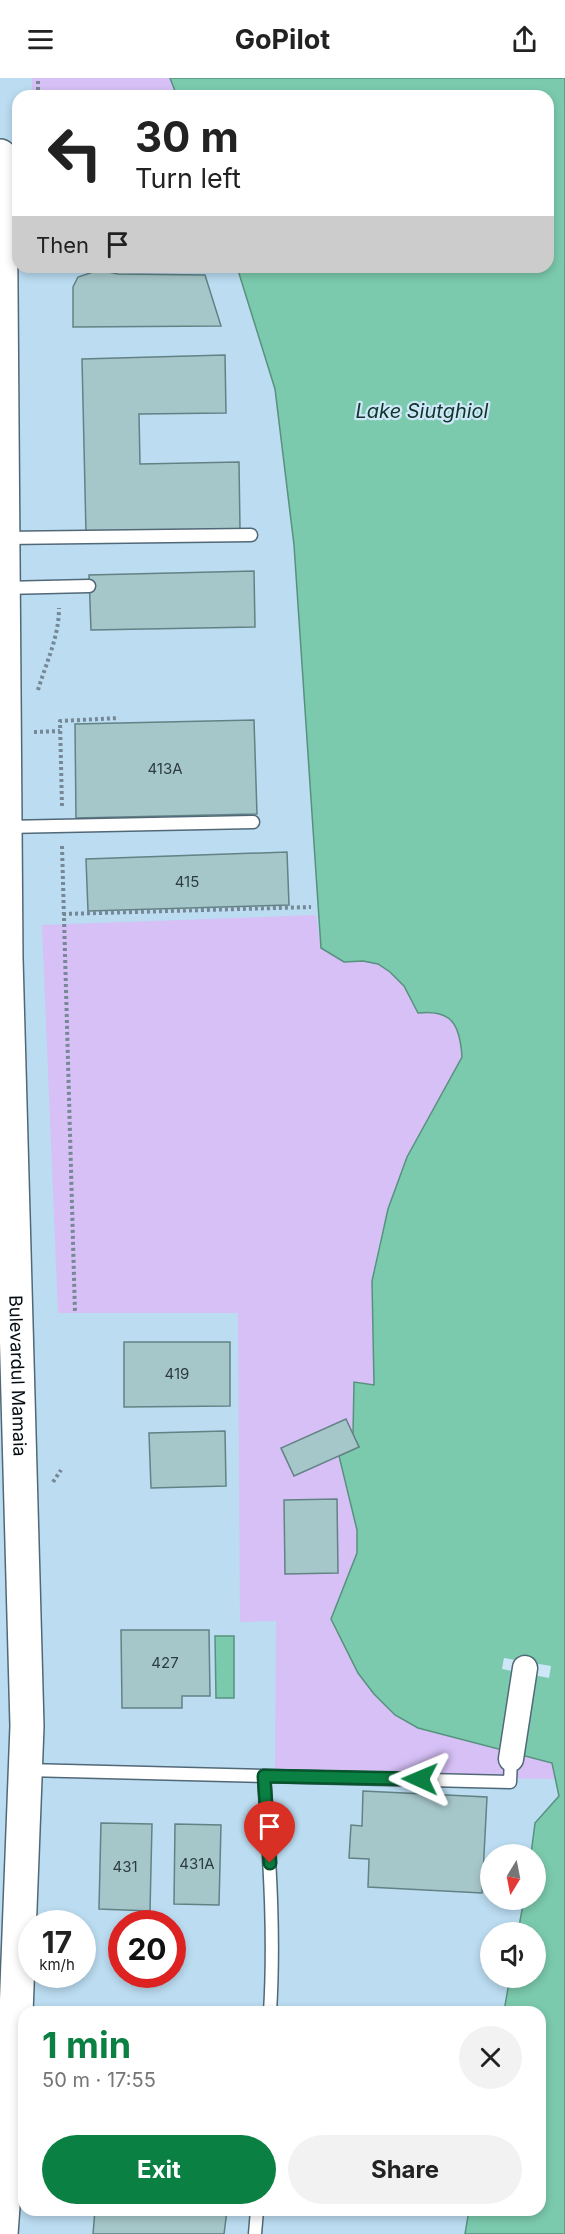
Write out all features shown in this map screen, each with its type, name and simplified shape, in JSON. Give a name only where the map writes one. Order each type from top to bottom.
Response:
[{"type":"main road","name":"Bulevardul Mamaia","points":[[0,156],[7,982],[26,1657],[25,1770],[15,2039],[1,2234]]},
{"type":"street","points":[[511,1759],[525,1668]]},
{"type":"lane","points":[[3,538],[251,535]]},
{"type":"lane","points":[[4,588],[89,586]]},
{"type":"lane","points":[[5,827],[254,822]]},
{"type":"lane","points":[[25,1770],[510,1782],[511,1759]]},
{"type":"lane","points":[[264,1776],[272,1885],[273,1956],[270,2006]]},
{"type":"lane","points":[[255,2234],[256,2216]]},
{"type":"path","points":[[36,696],[59,620]]},
{"type":"path","points":[[75,1313],[63,914],[60,721],[119,718]]},
{"type":"path","points":[[32,732],[60,731]]},
{"type":"path","points":[[63,914],[311,907]]},
{"type":"shaded area","points":[[0,78],[170,78],[175,90],[12,90],[12,273],[239,273],[275,389],[294,545],[321,947],[363,961],[375,1363],[331,1619],[552,1763],[559,1796],[535,1823],[532,1844],[480,1844],[480,1910],[522,1910],[520,1922],[480,1922],[480,1988],[508,1988],[505,2006],[18,2006],[18,2216],[468,2216],[465,2234],[0,2234]]},
{"type":"shaded area","points":[[32,78],[236,78],[231,90],[32,90]]},
{"type":"shaded area","points":[[316,915],[321,948],[344,962],[363,961],[378,964],[390,972],[404,986],[418,1013],[439,1014],[452,1022],[459,1036],[462,1057],[406,1164],[395,1191],[378,1249],[372,1293],[374,1385],[355,1382],[353,1435],[359,1447],[339,1456],[357,1530],[357,1553],[331,1619],[395,1715],[418,1729],[552,1763],[556,1779],[275,1776],[276,1621],[240,1622],[238,1313],[58,1313],[42,925]]},
{"type":"water","name":"Lake Siutghiol","points":[[170,78],[565,78],[565,2234],[465,2234],[468,2216],[546,2216],[546,2006],[505,2006],[508,1988],[546,1988],[546,1922],[520,1922],[522,1910],[546,1910],[546,1844],[532,1844],[535,1823],[559,1796],[552,1763],[418,1728],[395,1715],[374,1694],[358,1673],[331,1619],[357,1553],[357,1530],[339,1456],[359,1447],[353,1435],[354,1382],[374,1385],[372,1281],[388,1209],[407,1157],[462,1057],[459,1036],[452,1021],[439,1014],[418,1013],[404,986],[390,972],[378,964],[363,961],[344,962],[321,948],[294,545],[275,389],[239,273],[554,273],[554,90],[175,90]]},
{"type":"water","points":[[215,1636],[234,1636],[234,1698],[216,1698]]},
{"type":"pier","points":[[504,1658],[551,1666],[549,1678],[502,1669]]},
{"type":"building","points":[[90,273],[205,275],[221,326],[73,327],[73,287],[78,277]]},
{"type":"building","points":[[225,355],[226,413],[139,414],[140,464],[239,462],[240,530],[86,533],[82,359]]},
{"type":"building","points":[[254,571],[255,627],[91,630],[89,575]]},
{"type":"building","points":[[254,720],[257,814],[76,818],[75,724]]},
{"type":"building","points":[[287,852],[289,905],[88,911],[86,859]]},
{"type":"building","points":[[124,1342],[230,1342],[230,1406],[124,1407]]},
{"type":"building","points":[[346,1419],[359,1447],[294,1476],[281,1448]]},
{"type":"building","points":[[225,1431],[226,1486],[151,1488],[149,1433]]},
{"type":"building","points":[[337,1499],[338,1573],[285,1574],[284,1500]]},
{"type":"building","points":[[121,1630],[209,1630],[210,1696],[182,1696],[182,1708],[122,1708]]},
{"type":"building","points":[[363,1791],[487,1797],[485,1844],[480,1844],[480,1893],[368,1887],[369,1859],[349,1858],[351,1825],[362,1826]]},
{"type":"building","points":[[101,1823],[152,1824],[150,1910],[99,1909]]},
{"type":"building","points":[[175,1824],[221,1825],[219,1905],[174,1904]]},
{"type":"building","points":[[94,2216],[226,2216],[224,2234],[93,2234]]},
{"type":"route","points":[[270,1863],[264,1776],[420,1779]]}]
